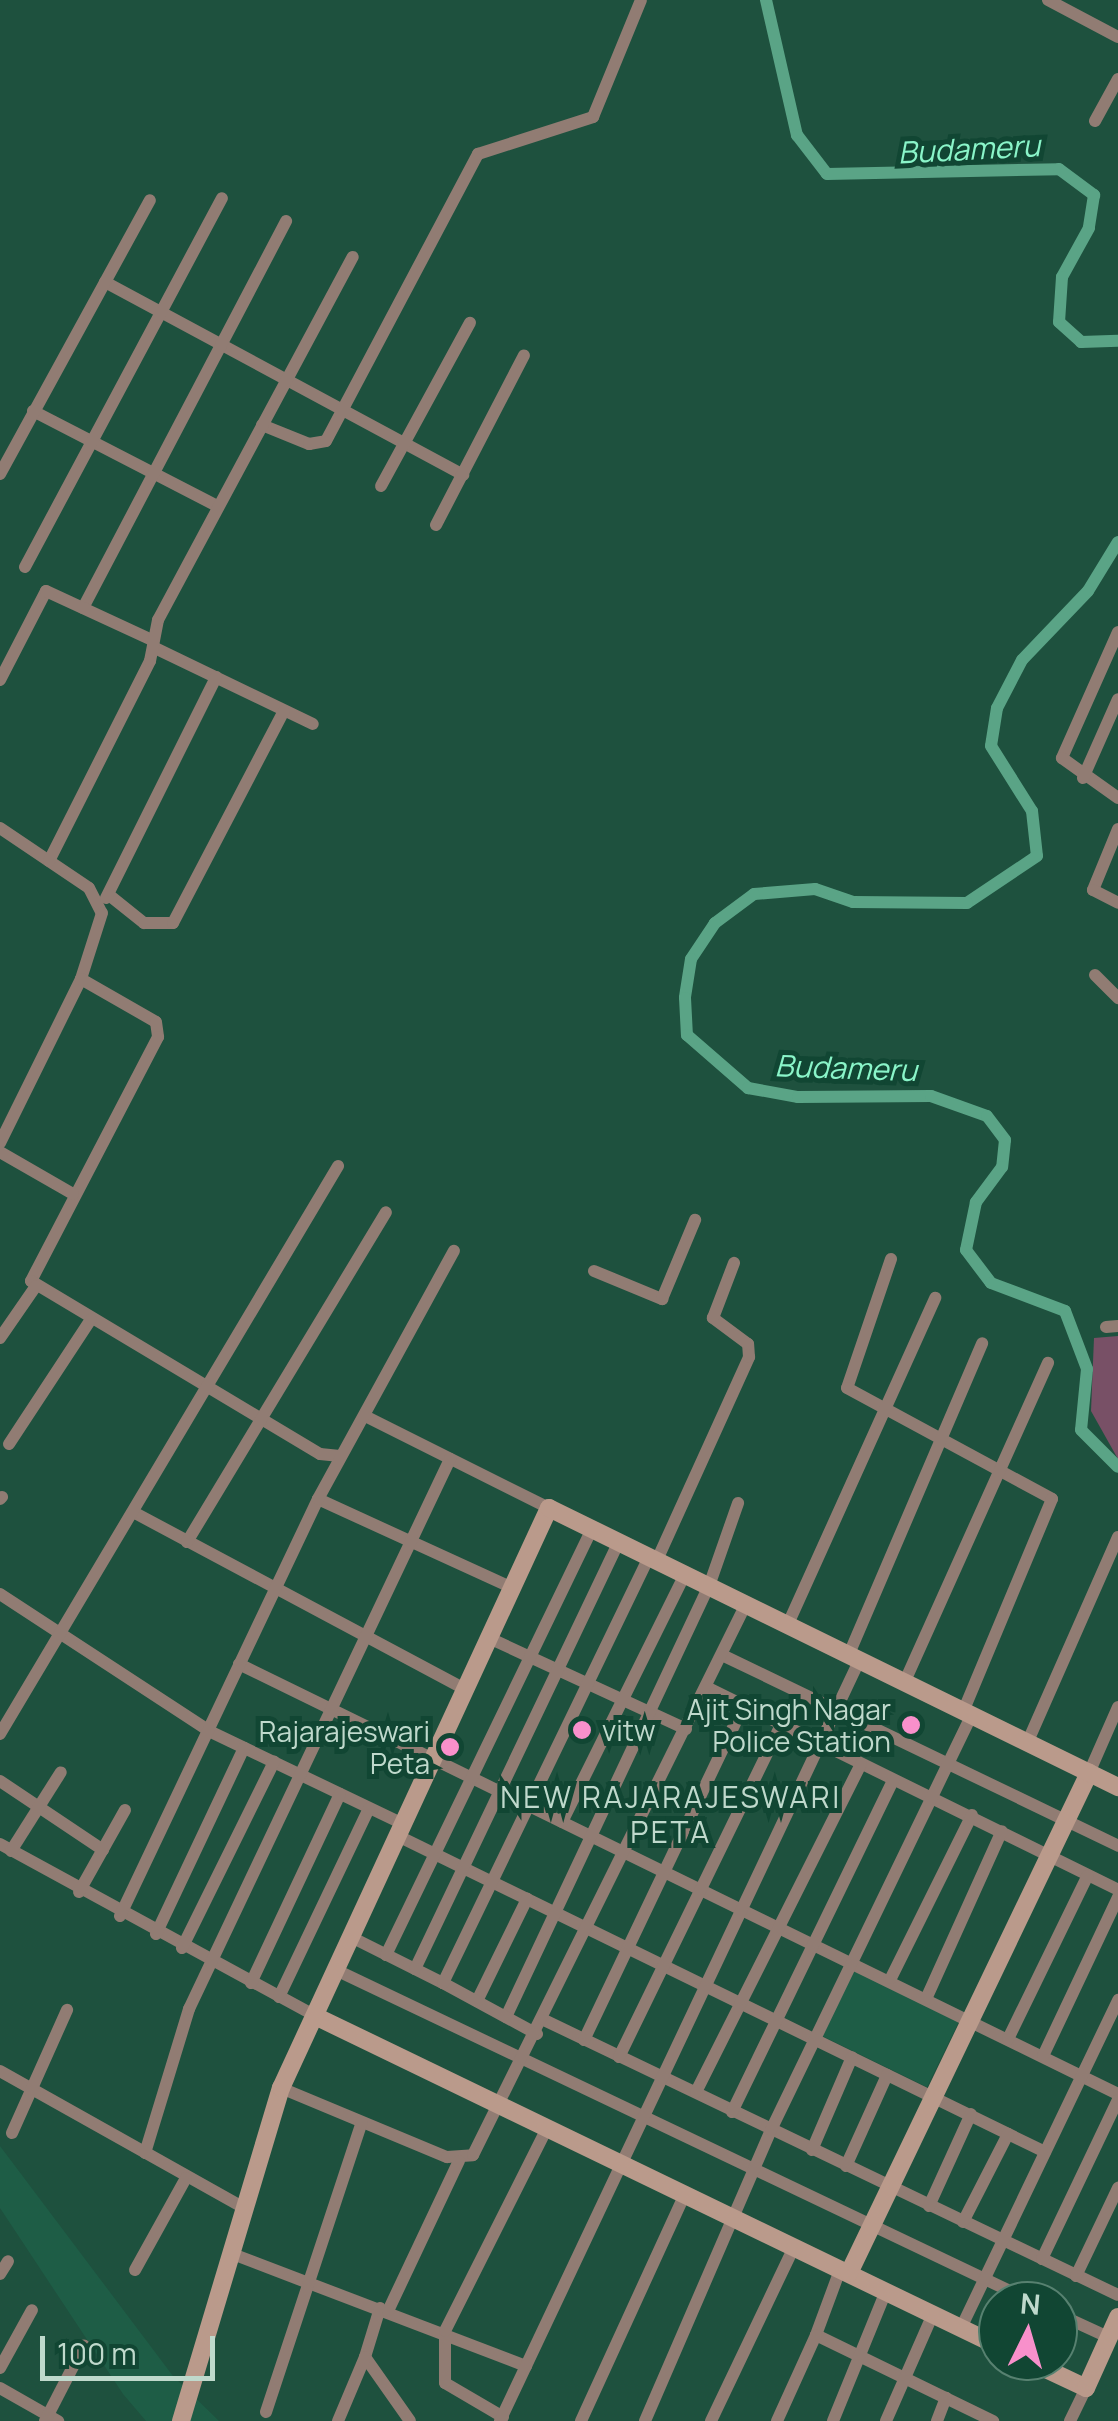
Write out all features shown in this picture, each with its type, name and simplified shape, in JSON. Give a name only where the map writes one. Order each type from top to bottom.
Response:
[{"type":"street","points":[[262,425],[320,445],[344,408],[478,154],[593,118],[641,0]]},
{"type":"street","points":[[1048,0],[1118,36]]},
{"type":"street","points":[[1095,121],[1118,79]]},
{"type":"street","points":[[25,567],[222,198]]},
{"type":"street","points":[[0,474],[150,200]]},
{"type":"street","points":[[82,608],[286,221]]},
{"type":"street","points":[[49,862],[217,506],[354,257]]},
{"type":"street","points":[[106,282],[463,474]]},
{"type":"street","points":[[381,486],[470,323]]},
{"type":"street","points":[[436,524],[524,355]]},
{"type":"street","points":[[33,412],[217,506]]},
{"type":"street","points":[[0,680],[40,596],[82,608],[312,724]]},
{"type":"street","points":[[1118,632],[1062,758],[1083,778],[1118,798]]},
{"type":"street","points":[[0,1143],[81,979],[106,899],[216,677]]},
{"type":"street","points":[[1083,778],[1118,700]]},
{"type":"street","points":[[0,828],[144,923],[174,923],[284,711]]},
{"type":"street","points":[[1118,829],[1093,883],[1096,895],[1118,903]]},
{"type":"street","points":[[1094,974],[1118,998]]},
{"type":"street","points":[[0,1338],[36,1286],[32,1264],[159,1031],[81,979]]},
{"type":"street","points":[[0,1152],[72,1194]]},
{"type":"street","points":[[0,1734],[63,1636],[338,1166]]},
{"type":"street","points":[[186,1542],[265,1418],[386,1212]]},
{"type":"street","points":[[594,1271],[662,1299],[695,1220]]},
{"type":"street","points":[[120,1916],[318,1499],[454,1250]]},
{"type":"street","points":[[645,2421],[770,2130],[949,1762],[1052,1499],[1000,1468],[886,1415],[845,1382],[892,1259]]},
{"type":"street","points":[[443,1983],[748,1357],[748,1344],[713,1318],[734,1263]]},
{"type":"street","points":[[36,1286],[210,1385],[320,1454],[340,1456]]},
{"type":"street","points":[[788,1624],[886,1415],[935,1298]]},
{"type":"street","points":[[9,1444],[91,1319]]},
{"type":"street","points":[[546,2130],[445,2332],[445,2383],[501,2419],[617,2162],[704,1985],[735,1908],[834,1708],[982,1343]]},
{"type":"street","points":[[906,1681],[1048,1363]]},
{"type":"street","points":[[365,1416],[1118,1786]]},
{"type":"street","points":[[145,2153],[212,1963],[450,1459]]},
{"type":"street","points":[[318,1499],[512,1588]]},
{"type":"street","points":[[506,2017],[710,1586],[738,1503]]},
{"type":"street","points":[[181,2421],[281,2088],[549,1508]]},
{"type":"street","points":[[135,1512],[276,1594],[465,1690]]},
{"type":"street","points":[[386,1955],[468,1776],[592,1529]]},
{"type":"street","points":[[1028,1741],[1118,1537]]},
{"type":"street","points":[[416,1969],[620,1542]]},
{"type":"street","points":[[562,1822],[685,1574]]},
{"type":"street","points":[[0,1594],[210,1731],[369,1808],[462,1869],[774,2018],[816,2034],[852,2057],[1045,2152]]},
{"type":"street","points":[[338,2421],[384,2309],[459,2161],[473,2155],[502,2106],[746,1604]]},
{"type":"street","points":[[489,1638],[686,1728]]},
{"type":"street","points":[[722,1654],[1118,1846]]},
{"type":"street","points":[[239,1664],[660,1872],[891,1978],[1118,2097],[1042,2259]]},
{"type":"street","points":[[706,1686],[1050,1854],[1118,1893],[1043,2056]]},
{"type":"street","points":[[584,2040],[660,1872],[744,1706]]},
{"type":"street","points":[[777,2421],[845,2272],[892,2188],[1118,1707]]},
{"type":"street","points":[[619,2057],[781,1725]]},
{"type":"street","points":[[156,1934],[244,1748]]},
{"type":"street","points":[[182,1948],[274,1762]]},
{"type":"street","points":[[696,2092],[738,2001],[861,1764]]},
{"type":"street","points":[[62,1772],[6,1848],[120,1916],[315,2016],[978,2336]]},
{"type":"street","points":[[0,1780],[103,1850]]},
{"type":"street","points":[[732,2112],[774,2018],[893,1780]]},
{"type":"street","points":[[252,1983],[340,1794]]},
{"type":"street","points":[[279,1997],[369,1808]]},
{"type":"street","points":[[79,1892],[125,1810]]},
{"type":"street","points":[[891,1978],[972,1815]]},
{"type":"street","points":[[926,1999],[1002,1830]]},
{"type":"street","points":[[1008,2039],[1088,1874]]},
{"type":"street","points":[[477,2001],[527,1899]]},
{"type":"street","points":[[351,1937],[506,2017],[584,2040],[1118,2296]]},
{"type":"street","points":[[336,1970],[988,2281]]},
{"type":"street","points":[[961,2328],[1118,2000]]},
{"type":"street","points":[[12,2133],[66,2010]]},
{"type":"street","points":[[812,2150],[852,2057]]},
{"type":"street","points":[[0,2072],[244,2208]]},
{"type":"street","points":[[846,2166],[887,2074]]},
{"type":"street","points":[[281,2088],[459,2161]]},
{"type":"street","points":[[930,2206],[971,2114]]},
{"type":"street","points":[[266,2412],[306,2281],[362,2122]]},
{"type":"street","points":[[963,2222],[1008,2134]]},
{"type":"street","points":[[135,2270],[186,2178]]},
{"type":"street","points":[[1076,2276],[1118,2188]]},
{"type":"street","points":[[581,2421],[685,2194]]},
{"type":"street","points":[[711,2421],[794,2246]]},
{"type":"street","points":[[230,2253],[526,2366]]},
{"type":"street","points":[[0,2274],[8,2261]]},
{"type":"street","points":[[833,2421],[886,2291]]},
{"type":"street","points":[[0,2368],[32,2310]]},
{"type":"street","points":[[886,2421],[933,2314]]},
{"type":"street","points":[[1070,2421],[1118,2317]]},
{"type":"street","points":[[1078,2323],[1108,2337]]},
{"type":"street","points":[[816,2335],[989,2420]]},
{"type":"street","points":[[0,2388],[50,2419],[84,2345]]},
{"type":"street","points":[[365,2357],[410,2421]]},
{"type":"street","points":[[1071,2381],[1086,2388]]},
{"type":"street","points":[[936,2421],[946,2398]]},
{"type":"shaded area","points":[[1118,1336],[1118,1459],[1091,1411],[1094,1338]]},
{"type":"shaded area","points":[[852,1967],[960,2020],[927,2087],[819,2034]]},
{"type":"shaded area","points":[[0,2146],[173,2376],[219,2421],[146,2421],[123,2394],[0,2208]]},
{"type":"waterway","name":"Budameru","points":[[766,0],[797,135],[827,174],[1059,169],[1094,195],[1089,228],[1062,277],[1059,322],[1081,342],[1118,341]]},
{"type":"waterway","name":"Budameru","points":[[1118,542],[1088,591],[1022,660],[997,708],[991,746],[1032,811],[1037,856],[967,903],[853,902],[815,889],[754,894],[715,923],[691,959],[685,998],[687,1035],[748,1088],[798,1097],[931,1096],[987,1116],[1005,1140],[1002,1167],[976,1202],[966,1250],[991,1283],[1065,1311],[1087,1369],[1081,1430],[1118,1467]]},
{"type":"place","name":"Ajit Singh Nagar Police Station","points":[[911,1725]]},
{"type":"place","name":"vitw","points":[[582,1730]]},
{"type":"place","name":"Rajarajeswari Peta","points":[[450,1747]]},
{"type":"district","name":"NEW RAJARAJESWARI PETA","points":[[671,1814]]}]
